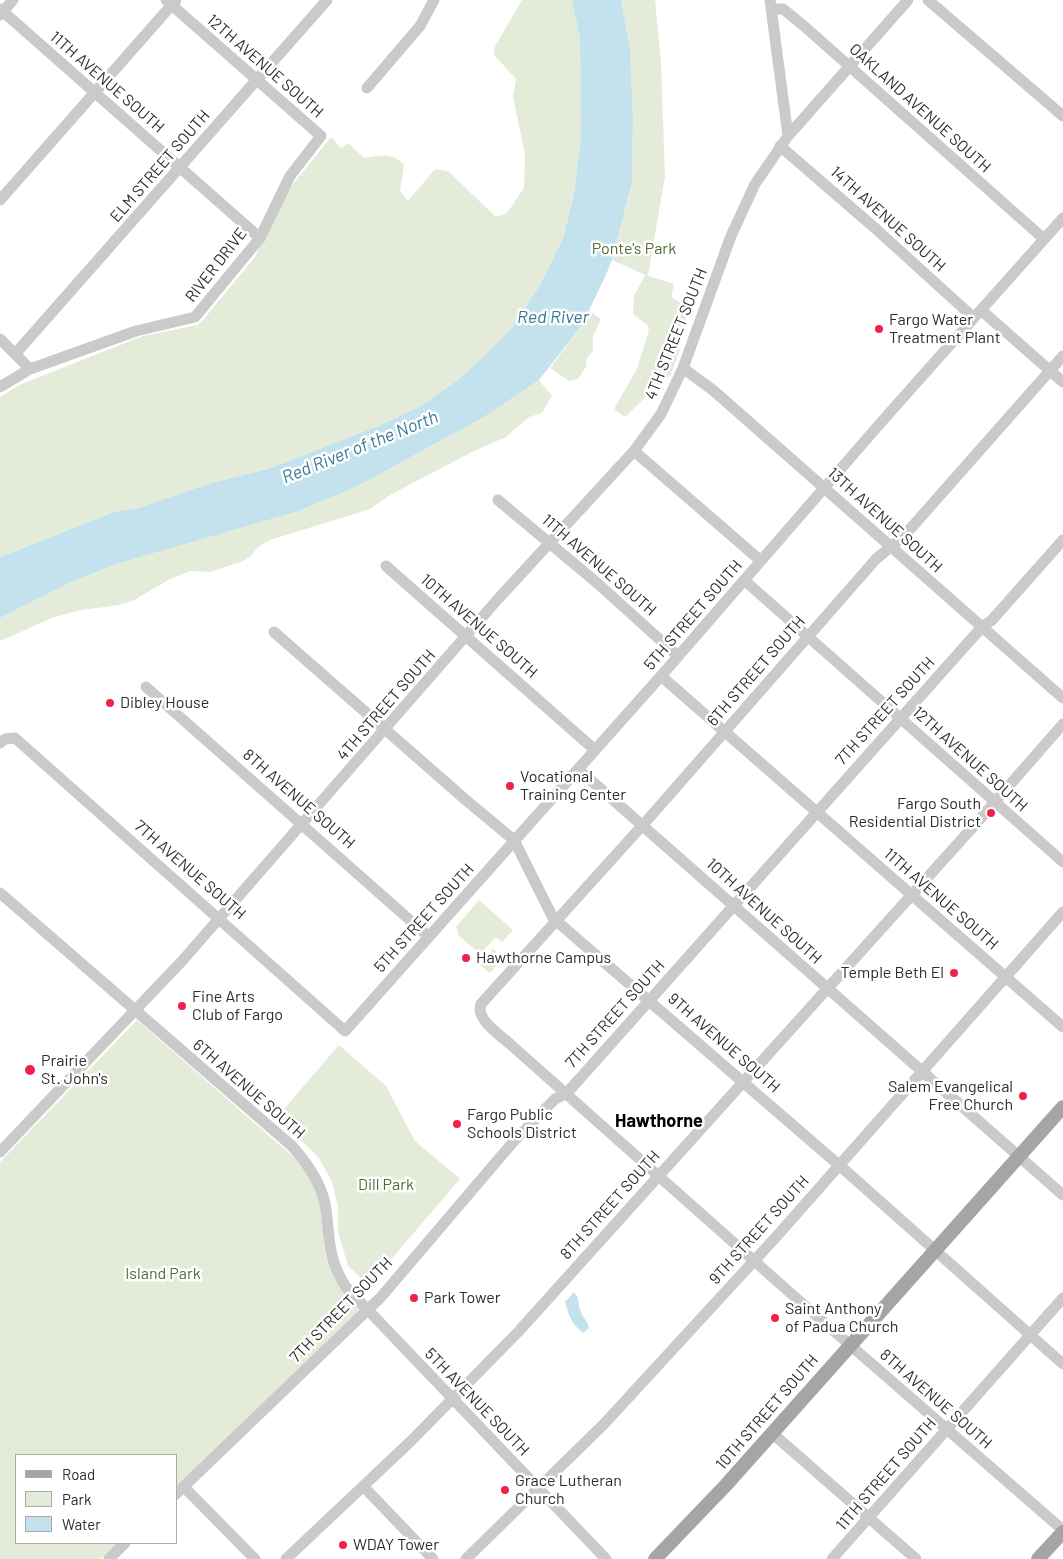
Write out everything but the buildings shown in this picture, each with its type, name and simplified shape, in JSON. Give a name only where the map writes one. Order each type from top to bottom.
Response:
[{"type":"main road","name":"10TH STREET SOUTH","points":[[655,1559],[696,1518],[1063,1107]]},
{"type":"main road","points":[[1038,1559],[1063,1531]]},
{"type":"street","points":[[1,12],[13,0]]},
{"type":"street","name":"ELM STREET SOUTH","points":[[16,353],[327,0]]},
{"type":"street","points":[[368,88],[420,26],[434,0]]},
{"type":"street","points":[[788,136],[908,0]]},
{"type":"street","points":[[928,0],[1063,116]]},
{"type":"street","points":[[0,200],[171,2]]},
{"type":"street","name":"12TH AVENUE SOUTH","points":[[171,2],[322,136]]},
{"type":"street","points":[[771,5],[788,136]]},
{"type":"street","name":"OAKLAND AVENUE SOUTH","points":[[771,5],[783,10],[850,67],[1044,239]]},
{"type":"street","name":"11TH AVENUE SOUTH","points":[[1,12],[260,238]]},
{"type":"street","name":"RIVER DRIVE","points":[[30,369],[136,330],[195,318],[260,238],[290,176],[322,136]]},
{"type":"street","name":"4TH STREET SOUTH","points":[[0,1152],[136,1011],[220,919],[549,542],[634,451],[661,414],[683,368],[731,236],[755,184],[788,136]]},
{"type":"street","name":"14TH AVENUE SOUTH","points":[[780,146],[870,224],[1063,382]]},
{"type":"street","name":"5TH STREET SOUTH","points":[[345,1031],[661,676],[867,438],[1063,218]]},
{"type":"street","points":[[0,339],[30,369],[0,387]]},
{"type":"street","name":"6TH STREET SOUTH","points":[[479,1010],[481,1004],[644,825],[876,558],[910,529],[1063,356]]},
{"type":"street","name":"13TH AVENUE SOUTH","points":[[683,368],[714,391],[1063,698]]},
{"type":"street","points":[[805,471],[818,475],[829,474],[855,445],[867,438]]},
{"type":"street","points":[[634,451],[761,561]]},
{"type":"street","name":"11TH AVENUE SOUTH","points":[[498,500],[549,542],[678,656]]},
{"type":"street","name":"7TH STREET SOUTH","points":[[180,1490],[368,1309],[514,1142],[555,1099],[567,1093],[982,626],[992,620],[1063,540]]},
{"type":"street","name":"10TH AVENUE SOUTH","points":[[386,566],[595,750]]},
{"type":"street","name":"12TH AVENUE SOUTH","points":[[744,580],[1063,862]]},
{"type":"street","name":"9TH AVENUE SOUTH","points":[[274,632],[466,801],[514,840],[556,920],[839,1165],[1063,1364]]},
{"type":"street","name":"11TH AVENUE SOUTH","points":[[661,676],[1063,1027]]},
{"type":"street","name":"8TH AVENUE SOUTH","points":[[146,687],[429,937]]},
{"type":"street","name":"8TH STREET SOUTH","points":[[286,1559],[412,1441],[519,1331],[912,895],[1063,724]]},
{"type":"street","name":"7TH AVENUE SOUTH","points":[[5,741],[15,738],[345,1031]]},
{"type":"street","name":"10TH AVENUE SOUTH","points":[[578,769],[644,825],[826,989],[1063,1195]]},
{"type":"street","name":"6TH AVENUE SOUTH","points":[[0,893],[292,1146],[310,1167],[326,1209],[326,1232],[337,1273],[346,1287],[368,1309]]},
{"type":"street","name":"9TH STREET SOUTH","points":[[466,1559],[604,1424],[754,1260],[1063,912]]},
{"type":"street","name":"8TH AVENUE SOUTH","points":[[479,1010],[482,1018],[496,1031],[1063,1531]]},
{"type":"street","name":"11TH STREET SOUTH","points":[[832,1559],[1063,1298]]},
{"type":"street","name":"5TH AVENUE SOUTH","points":[[368,1309],[606,1559]]},
{"type":"street","points":[[772,1433],[916,1559]]},
{"type":"street","points":[[363,1486],[433,1559]]},
{"type":"street","points":[[180,1490],[255,1559]]},
{"type":"street","points":[[109,1559],[124,1544]]},
{"type":"green space","points":[[522,0],[572,0],[580,39],[581,136],[574,194],[563,238],[540,285],[512,328],[459,379],[421,406],[378,426],[268,469],[211,483],[138,508],[114,512],[0,557],[0,397],[19,385],[143,336],[197,325],[255,257],[290,188],[331,137],[341,148],[348,143],[364,158],[391,156],[400,161],[404,165],[400,191],[408,201],[435,169],[448,171],[496,217],[507,213],[524,188],[525,154],[513,97],[516,79],[494,55],[495,46]]},
{"type":"green space","name":"Ponte's Park","points":[[621,0],[655,0],[661,63],[665,176],[648,276],[674,284],[671,297],[688,307],[684,327],[672,342],[680,350],[670,376],[663,380],[625,417],[615,410],[615,407],[637,369],[649,330],[647,325],[633,314],[634,296],[645,275],[612,260],[632,182],[633,115],[630,49]]},
{"type":"green space","points":[[588,310],[601,319],[593,337],[593,351],[587,358],[586,367],[578,379],[569,381],[550,368],[582,325]]},
{"type":"green space","points":[[539,380],[552,396],[542,413],[529,417],[506,437],[474,451],[390,495],[370,509],[270,540],[258,547],[250,557],[241,562],[210,572],[191,571],[170,579],[134,600],[120,605],[81,610],[54,617],[0,641],[0,618],[73,581],[120,563],[296,512],[356,487],[484,417]]},
{"type":"green space","points":[[479,900],[513,930],[502,942],[496,937],[480,954],[459,936],[456,927]]},
{"type":"green space","points":[[493,949],[503,958],[490,973],[480,965]]},
{"type":"green space","name":"Island Park","points":[[137,1020],[299,1162],[314,1185],[320,1202],[325,1252],[334,1276],[361,1309],[178,1487],[178,1454],[15,1454],[15,1544],[117,1544],[101,1559],[0,1559],[0,1162]]},
{"type":"green space","name":"Dill Park","points":[[339,1045],[386,1086],[415,1141],[460,1179],[369,1285],[348,1266],[338,1232],[338,1207],[332,1182],[319,1158],[277,1117]]},
{"type":"water","name":"Red River","points":[[572,0],[621,0],[630,49],[633,115],[632,182],[612,260],[605,277],[582,325],[539,380],[484,417],[356,487],[296,512],[120,563],[73,581],[0,618],[0,557],[114,512],[138,508],[211,483],[268,469],[378,426],[421,406],[459,379],[512,328],[540,285],[563,238],[574,194],[581,136],[580,39]]},
{"type":"water","points":[[574,1292],[582,1314],[588,1323],[589,1328],[583,1333],[571,1319],[565,1302]]},
{"type":"place","name":"Fargo Water Treatment Plant","points":[[879,329]]},
{"type":"place","name":"Dibley House","points":[[110,703]]},
{"type":"place","name":"Vocational Training Center","points":[[510,786]]},
{"type":"place","name":"Fargo South Residential District","points":[[991,813]]},
{"type":"place","name":"Hawthorne Campus","points":[[466,958]]},
{"type":"place","name":"Temple Beth El","points":[[954,973]]},
{"type":"place","name":"Fine Arts Club of Fargo","points":[[182,1006]]},
{"type":"place","name":"Prairie St. John's","points":[[30,1070]]},
{"type":"place","name":"Salem Evangelical Free Church","points":[[1023,1096]]},
{"type":"place","name":"Fargo Public Schools District","points":[[457,1124]]},
{"type":"place","name":"Park Tower","points":[[414,1298]]},
{"type":"place","name":"Saint Anthony of Padua Church","points":[[775,1318]]},
{"type":"place","name":"Grace Lutheran Church","points":[[505,1490]]},
{"type":"place","name":"WDAY Tower","points":[[343,1545]]},
{"type":"district","name":"Hawthorne","points":[[659,1121]]},
{"type":"water label","name":"Red River of the North","points":[[360,447]]}]
